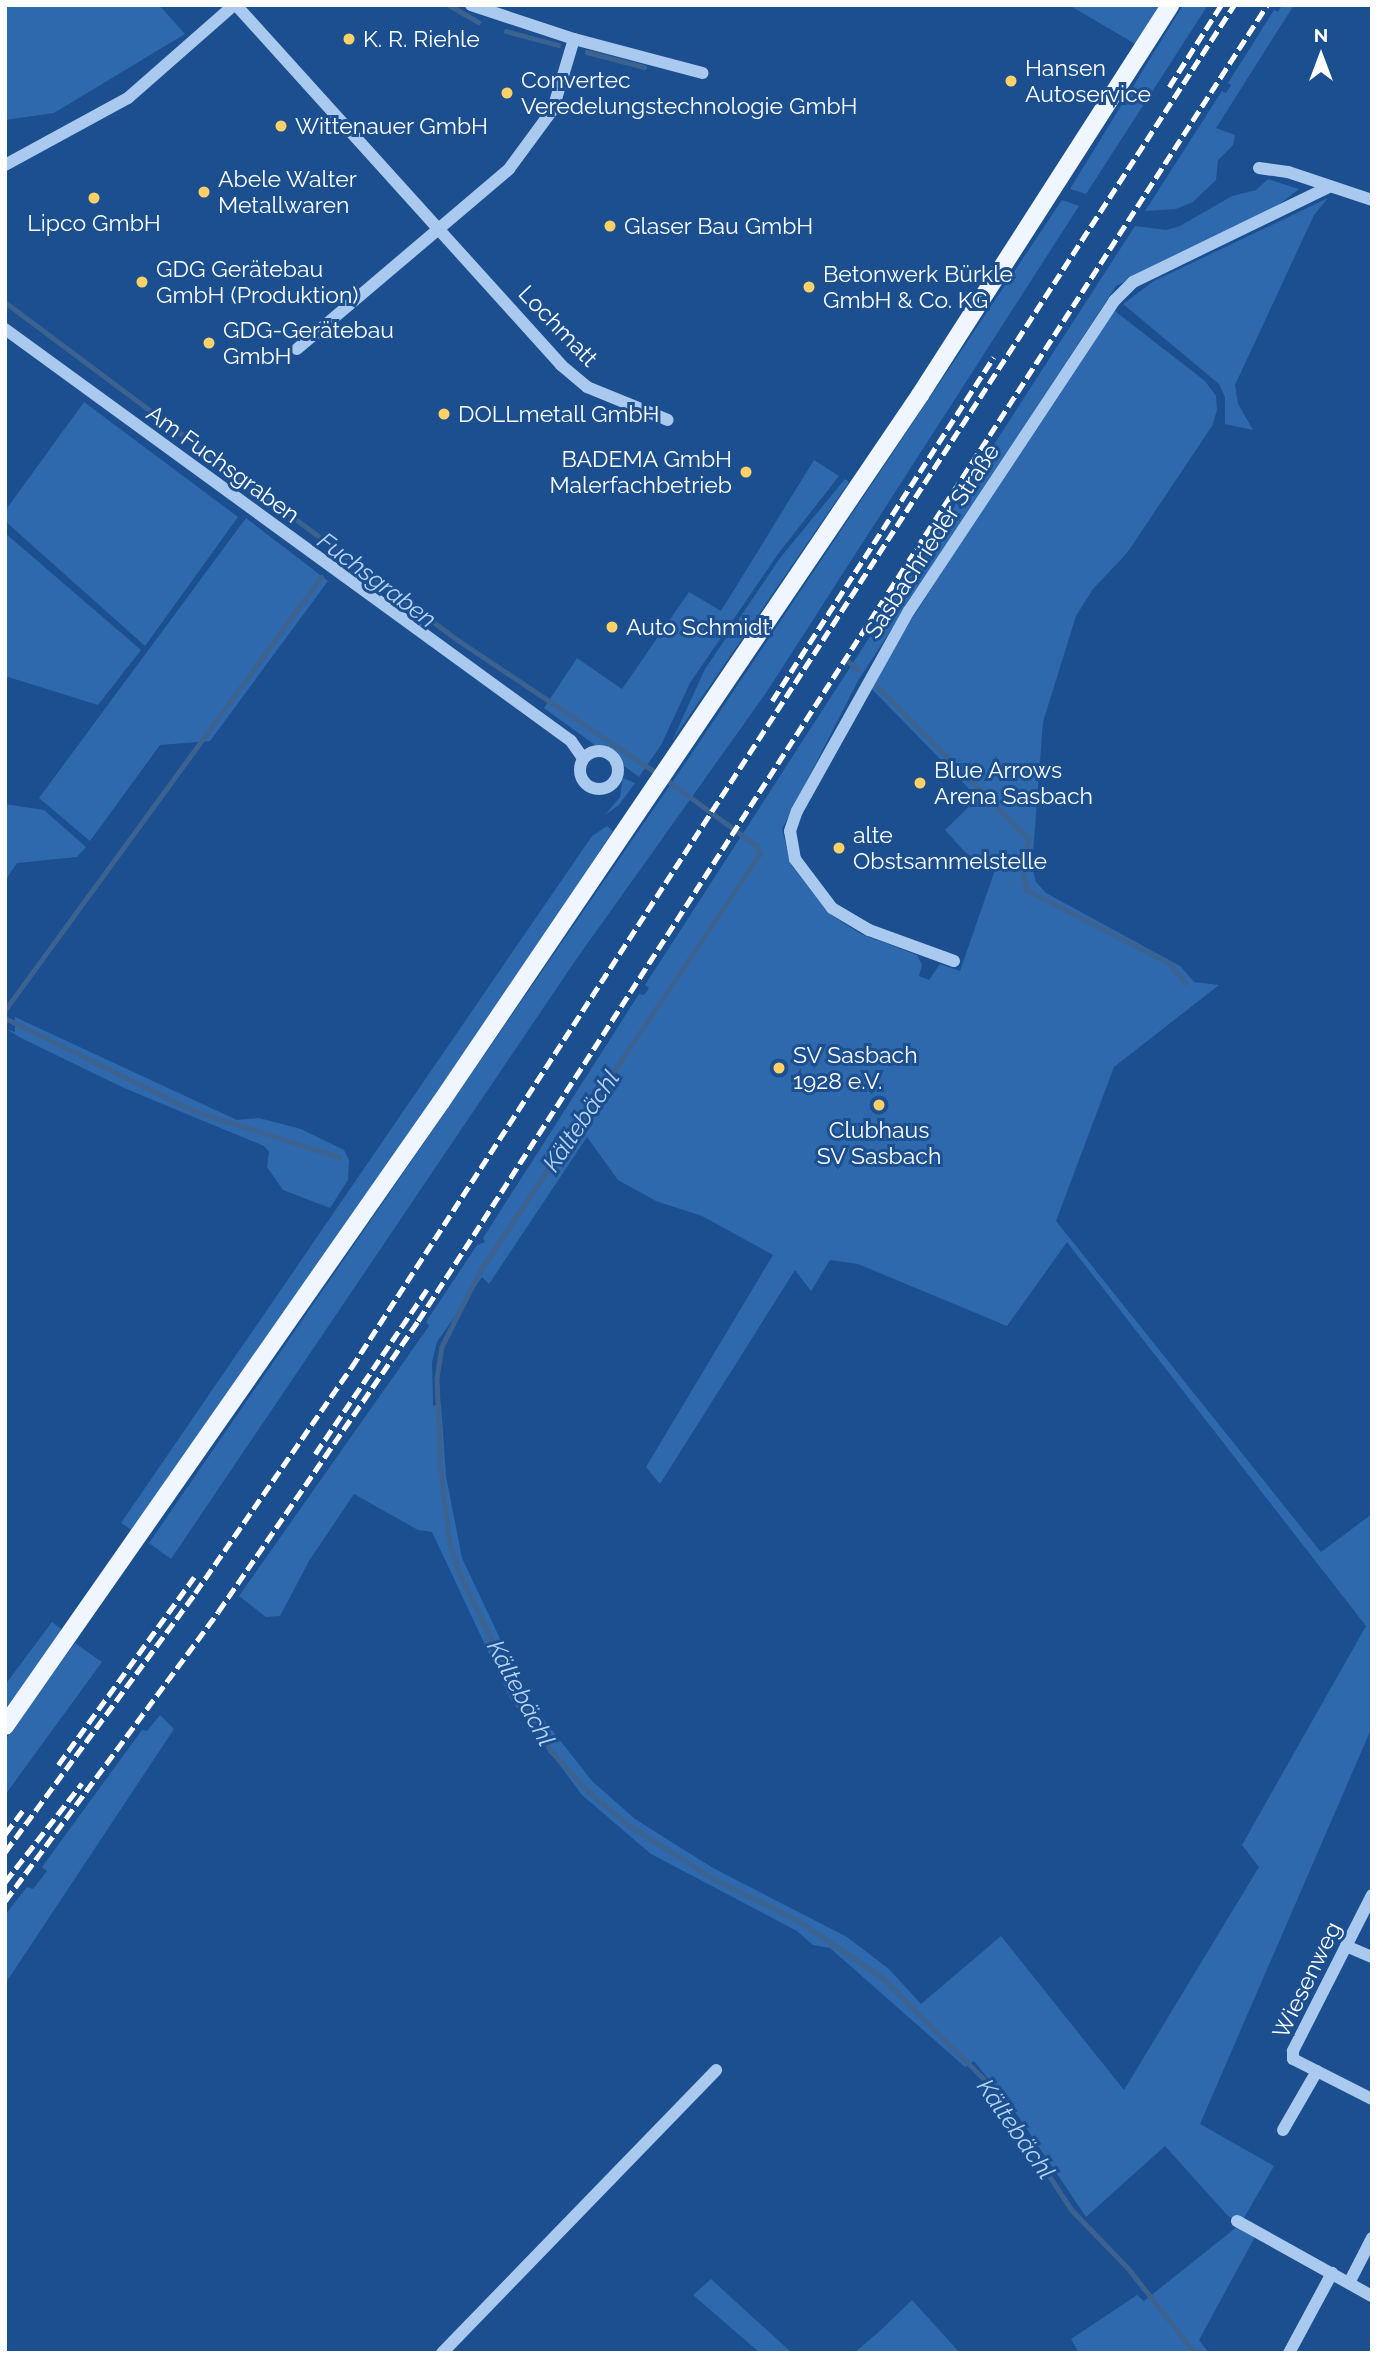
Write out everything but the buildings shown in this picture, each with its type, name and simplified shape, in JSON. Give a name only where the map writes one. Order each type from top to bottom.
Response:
[{"type":"main road","points":[[5,1726],[410,1148],[920,395],[1170,5]]},
{"type":"street","points":[[5,165],[128,98],[235,5]]},
{"type":"street","name":"Lochmatt","points":[[235,5],[561,365],[587,387],[668,420]]},
{"type":"street","points":[[471,5],[574,39],[703,73]]},
{"type":"street","points":[[297,349],[509,169],[553,109],[574,39]]},
{"type":"street","points":[[1259,168],[1287,172],[1372,200]]},
{"type":"street","name":"Sasbachrieder Straße","points":[[954,961],[869,930],[832,908],[795,859],[790,831],[797,811],[909,611],[1114,301],[1133,282],[1329,187]]},
{"type":"street","name":"Am Fuchsgraben","points":[[5,329],[571,741],[583,758]]},
{"type":"street","name":"Wiesenweg","points":[[1372,1895],[1293,2051],[1293,2059],[1372,2099]]},
{"type":"street","points":[[1346,1946],[1372,1957]]},
{"type":"street","points":[[442,2353],[716,2070]]},
{"type":"street","points":[[1283,2130],[1317,2071]]},
{"type":"street","points":[[1237,2221],[1372,2296]]},
{"type":"street","points":[[1349,2283],[1372,2238]]},
{"type":"street","points":[[1289,2353],[1332,2273]]},
{"type":"shaded area","points":[[5,5],[159,5],[185,34],[54,113],[5,120]]},
{"type":"shaded area","points":[[1069,5],[1162,5],[1137,45]]},
{"type":"shaded area","points":[[1183,5],[1208,5],[1086,194],[1070,189]]},
{"type":"shaded area","points":[[1282,5],[1294,5],[1216,128],[1235,135],[1233,145],[1218,160],[1216,180],[1193,202],[1176,209],[1145,211],[1222,91],[1226,93],[1231,85],[1228,83],[1274,10],[1278,12]]},
{"type":"shaded area","points":[[1268,179],[1299,189],[1273,209],[1116,286],[859,679],[782,829],[791,865],[831,915],[861,934],[917,955],[922,965],[919,976],[929,980],[940,964],[960,971],[995,870],[966,853],[945,830],[978,798],[869,686],[1111,308],[1205,381],[1216,396],[1217,410],[1212,426],[1127,553],[1093,589],[1076,616],[1043,722],[1032,867],[1036,882],[1046,893],[1180,966],[1194,982],[1219,985],[1114,1067],[1056,1221],[1321,1552],[1372,1514],[1372,1727],[1200,2124],[1274,2166],[1241,2223],[1228,2216],[1165,2146],[1086,2217],[1018,2116],[974,2061],[965,2067],[830,1948],[813,1945],[797,1931],[651,1854],[582,1795],[510,1698],[432,1532],[418,1530],[354,1494],[309,1561],[280,1616],[266,1617],[239,1596],[429,1326],[426,1322],[477,1245],[485,1242],[483,1238],[639,994],[644,995],[649,988],[645,985],[1135,226],[1166,230],[1180,226],[1232,196],[1256,190]],"holes":[[[587,1137],[618,1180],[656,1201],[702,1216],[773,1255],[646,1467],[660,1484],[795,1270],[811,1291],[830,1260],[858,1264],[1007,1326],[1067,1242],[1366,1626],[1242,1845],[1259,1867],[1124,2090],[1001,1936],[921,2004],[889,1969],[847,1937],[713,1868],[635,1819],[592,1781],[530,1702],[462,1558],[446,1476],[441,1403],[433,1406],[432,1362],[437,1342],[482,1277],[489,1284]]]},
{"type":"shaded area","points":[[1328,198],[1314,215],[1235,385],[1238,404],[1253,430],[1225,424],[1225,397],[1219,384],[1123,304],[1154,281]]},
{"type":"shaded area","points":[[1062,200],[1079,206],[766,693],[575,961],[171,1559],[149,1543],[692,753]]},
{"type":"shaded area","points":[[84,402],[238,517],[145,646],[5,521],[5,511]]},
{"type":"shaded area","points":[[814,460],[839,476],[778,554],[690,683],[661,745],[639,777],[544,708],[577,658],[622,689],[689,592],[721,611]]},
{"type":"shaded area","points":[[845,479],[849,482],[672,741],[705,669],[780,558]]},
{"type":"shaded area","points":[[246,518],[328,581],[210,741],[160,745],[90,841],[39,798]]},
{"type":"shaded area","points":[[5,533],[141,650],[98,705],[5,676]]},
{"type":"shaded area","points":[[623,778],[635,783],[619,805],[605,815],[620,797]]},
{"type":"shaded area","points":[[5,804],[44,810],[86,847],[77,857],[17,863],[5,881]]},
{"type":"shaded area","points":[[607,826],[613,831],[518,974],[136,1533],[121,1523],[592,836]]},
{"type":"shaded area","points":[[15,1017],[237,1120],[259,1118],[301,1129],[344,1150],[349,1160],[348,1180],[330,1208],[283,1190],[267,1167],[269,1152],[264,1146],[124,1088],[21,1038],[6,1029],[15,1032]]},
{"type":"shaded area","points":[[52,1622],[65,1632],[5,1714],[5,1685]]},
{"type":"shaded area","points":[[75,1643],[102,1662],[5,1795],[5,1740]]},
{"type":"shaded area","points":[[160,1715],[174,1729],[5,1984],[5,1915],[27,1887],[33,1889],[47,1871],[42,1867],[142,1730],[147,1731]]},
{"type":"shaded area","points":[[1238,2226],[1256,2235],[1199,2340],[1209,2353],[1079,2353],[1071,2339],[1137,2295],[1144,2301]]},
{"type":"shaded area","points":[[711,2279],[792,2353],[760,2353],[693,2295]]},
{"type":"shaded area","points":[[912,2300],[960,2353],[854,2353],[881,2330]]},
{"type":"waterway","points":[[449,5],[479,22]]},
{"type":"waterway","points":[[506,31],[558,45]]},
{"type":"waterway","points":[[587,52],[644,67]]},
{"type":"waterway","name":"Fuchsgraben","points":[[5,302],[455,638],[660,775]]},
{"type":"waterway","points":[[5,1010],[321,577]]},
{"type":"waterway","points":[[849,662],[858,669]]},
{"type":"waterway","points":[[872,681],[1029,839],[1023,870],[1027,890],[1169,963],[1185,982]]},
{"type":"waterway","name":"Kältebächl","points":[[667,780],[757,846],[760,854],[480,1272],[442,1347],[437,1378],[441,1474],[450,1544],[459,1572],[521,1700],[551,1751],[590,1793],[630,1826],[712,1878],[799,1921],[883,1978],[990,2085],[1071,2209],[1128,2268],[1195,2353]]},
{"type":"waterway","points":[[5,1018],[194,1111],[339,1157]]},
{"type":"railway","points":[[1169,87],[1221,5]]},
{"type":"railway","points":[[5,1852],[195,1593],[351,1368],[1234,5]]},
{"type":"railway","points":[[5,1901],[218,1612],[418,1321],[1267,5]]},
{"type":"railway","points":[[772,701],[994,357]]},
{"type":"railway","points":[[315,1454],[427,1289]]},
{"type":"railway","points":[[58,1765],[194,1577]]},
{"type":"railway","points":[[5,1882],[82,1783]]},
{"type":"railway","points":[[5,1834],[24,1809]]},
{"type":"place","name":"K. R. Riehle","points":[[349,39]]},
{"type":"place","name":"Hansen Autoservice","points":[[1011,81]]},
{"type":"place","name":"Convertec Veredelungstechnologie GmbH","points":[[507,93]]},
{"type":"place","name":"Wittenauer GmbH","points":[[281,126]]},
{"type":"place","name":"Abele Walter Metallwaren","points":[[204,192]]},
{"type":"place","name":"Lipco GmbH","points":[[94,198]]},
{"type":"place","name":"Glaser Bau GmbH","points":[[610,226]]},
{"type":"place","name":"GDG Gerätebau GmbH (Produktion)","points":[[142,282]]},
{"type":"place","name":"Betonwerk Bürkle GmbH & Co. KG","points":[[809,287]]},
{"type":"place","name":"GDG-Gerätebau GmbH","points":[[209,343]]},
{"type":"place","name":"DOLLmetall GmbH","points":[[444,414]]},
{"type":"place","name":"BADEMA GmbH Malerfachbetrieb","points":[[746,472]]},
{"type":"place","name":"Auto Schmidt","points":[[612,627]]},
{"type":"place","name":"Blue Arrows Arena Sasbach","points":[[920,783]]},
{"type":"place","name":"alte Obstsammelstelle","points":[[839,848]]},
{"type":"place","name":"SV Sasbach 1928 e.V.","points":[[779,1068]]},
{"type":"place","name":"Clubhaus SV Sasbach","points":[[879,1105]]}]
